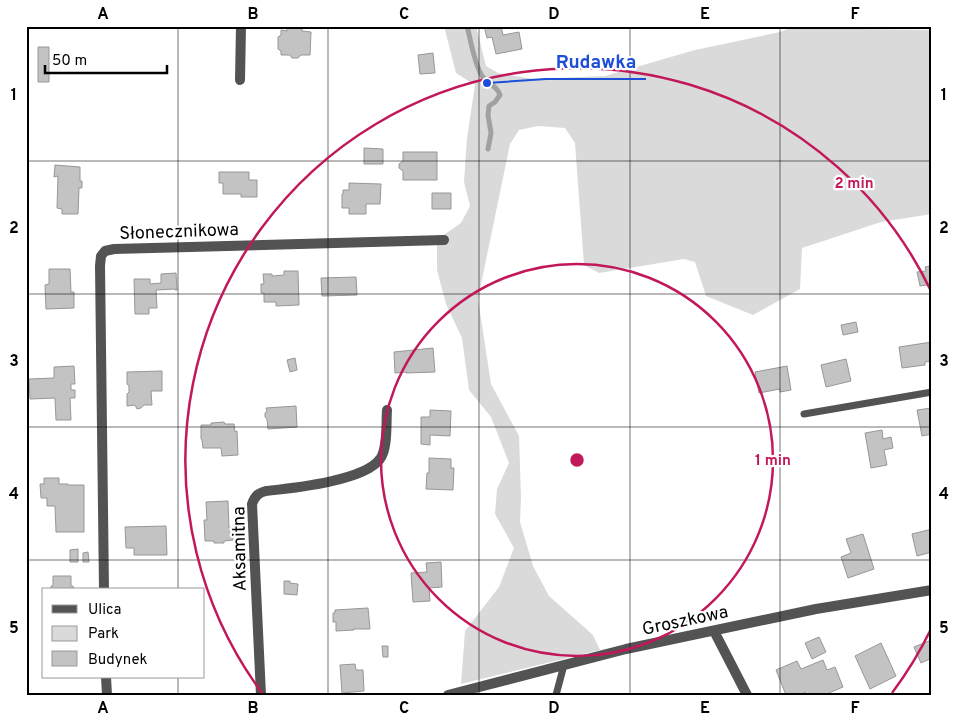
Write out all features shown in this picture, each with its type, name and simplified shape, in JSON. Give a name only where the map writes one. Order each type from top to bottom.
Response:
[{"type":"street","points":[[240,80],[241,26]]},
{"type":"street","name":"Słonecznikowa","points":[[104,588],[100,266],[101,256],[105,251],[114,249],[444,240]]},
{"type":"street","name":"Aksamitna","points":[[261,695],[252,504],[254,498],[259,493],[266,491],[320,484],[358,474],[374,465],[381,459],[384,450],[387,410]]},
{"type":"street","name":"Groszkowa","points":[[448,695],[626,649],[816,609],[932,590]]},
{"type":"street","points":[[714,631],[748,695]]},
{"type":"street","points":[[106,678],[106,695]]},
{"type":"lane","points":[[804,414],[932,392]]},
{"type":"lane","points":[[556,695],[564,665]]},
{"type":"green space","points":[[444,26],[476,26],[486,66],[498,73],[534,79],[605,76],[695,50],[780,32],[790,28],[932,30],[932,214],[881,222],[802,248],[800,289],[753,315],[706,296],[695,262],[684,259],[599,273],[584,265],[575,143],[565,128],[538,126],[519,130],[510,144],[478,299],[491,384],[519,436],[520,522],[533,566],[549,596],[593,635],[600,650],[461,684],[465,631],[499,587],[514,548],[495,514],[497,489],[509,463],[491,417],[469,390],[462,338],[446,304],[437,270],[437,246],[445,234],[461,223],[470,206],[464,182],[467,138],[475,85],[456,73]]},
{"type":"building","points":[[287,26],[302,26],[302,31],[311,32],[310,55],[292,58],[290,55],[281,55],[281,51],[278,49],[278,37],[281,35],[281,30],[287,31]]},
{"type":"building","points":[[484,26],[501,26],[503,35],[519,32],[522,49],[496,54],[492,37],[487,38]]},
{"type":"building","points":[[38,47],[49,47],[49,82],[38,82]]},
{"type":"building","points":[[433,53],[435,73],[420,74],[418,55]]},
{"type":"building","points":[[364,148],[383,149],[383,164],[364,164]]},
{"type":"building","points":[[403,152],[437,152],[437,180],[403,180],[403,171],[399,168],[399,164],[403,161]]},
{"type":"building","points":[[55,165],[80,167],[82,188],[79,188],[78,214],[62,214],[62,209],[57,208],[58,176],[54,177]]},
{"type":"building","points":[[219,172],[249,172],[249,180],[257,180],[257,197],[241,197],[241,194],[223,194],[223,183],[219,183]]},
{"type":"building","points":[[349,183],[381,184],[380,204],[366,204],[366,214],[349,214],[349,208],[342,208],[342,194],[343,190],[349,190]]},
{"type":"building","points":[[432,193],[451,193],[451,209],[432,209]]},
{"type":"building","points":[[930,266],[932,284],[920,286],[917,272],[926,271],[925,267]]},
{"type":"building","points":[[49,269],[70,269],[71,292],[74,292],[74,308],[46,309],[45,285],[49,284]]},
{"type":"building","points":[[284,271],[298,271],[299,305],[276,306],[276,302],[264,302],[264,293],[261,293],[261,284],[264,284],[263,274],[272,274],[272,276],[284,275]]},
{"type":"building","points":[[176,273],[177,290],[156,290],[157,308],[149,308],[149,314],[135,314],[134,279],[150,279],[150,284],[161,283],[161,274]]},
{"type":"building","points":[[356,277],[357,295],[322,296],[321,278]]},
{"type":"building","points":[[856,322],[858,332],[843,335],[841,325]]},
{"type":"building","points":[[932,342],[932,361],[925,362],[925,365],[902,368],[899,347]]},
{"type":"building","points":[[433,348],[435,372],[395,373],[394,352]]},
{"type":"building","points":[[295,358],[297,370],[290,372],[287,360]]},
{"type":"building","points":[[846,359],[851,381],[826,387],[821,365]]},
{"type":"building","points":[[74,366],[75,384],[71,384],[71,390],[75,390],[75,398],[70,398],[71,420],[56,420],[55,398],[30,399],[29,379],[54,378],[54,367]]},
{"type":"building","points":[[787,366],[791,390],[780,392],[780,389],[759,393],[755,372]]},
{"type":"building","points":[[162,371],[162,391],[151,391],[152,405],[144,405],[137,409],[135,405],[127,406],[129,386],[127,384],[127,372]]},
{"type":"building","points":[[296,406],[297,427],[268,429],[265,417],[266,408]]},
{"type":"building","points":[[932,408],[932,434],[922,436],[917,410]]},
{"type":"building","points":[[430,410],[451,411],[450,436],[430,435],[430,445],[421,444],[421,417],[430,417]]},
{"type":"building","points":[[224,422],[225,424],[234,424],[235,432],[237,431],[238,455],[222,456],[221,448],[203,448],[201,425]]},
{"type":"building","points":[[882,430],[883,439],[891,437],[893,448],[884,450],[887,465],[871,468],[865,433]]},
{"type":"building","points":[[429,458],[451,459],[451,468],[454,468],[453,490],[426,489]]},
{"type":"building","points":[[44,478],[59,478],[59,484],[84,485],[84,532],[56,532],[55,506],[47,506],[47,498],[41,498],[40,484],[44,484]]},
{"type":"building","points":[[228,501],[229,528],[232,527],[233,540],[224,541],[224,543],[205,541],[204,520],[207,520],[206,502]]},
{"type":"building","points":[[166,526],[167,555],[134,555],[134,548],[126,548],[125,527]]},
{"type":"building","points":[[932,529],[932,552],[917,556],[912,534]]},
{"type":"building","points":[[863,534],[874,569],[848,578],[841,557],[851,553],[846,539]]},
{"type":"building","points":[[78,549],[78,562],[70,562],[70,550]]},
{"type":"building","points":[[88,552],[89,562],[83,562],[83,553]]},
{"type":"building","points":[[441,562],[442,587],[429,588],[430,601],[413,602],[411,573],[427,572],[426,563]]},
{"type":"building","points":[[53,576],[71,576],[71,586],[74,588],[51,588],[53,586]]},
{"type":"building","points":[[284,581],[298,584],[297,595],[284,594]]},
{"type":"building","points":[[368,608],[370,629],[336,631],[336,622],[333,622],[335,610]]},
{"type":"building","points":[[819,637],[826,652],[812,659],[805,643]]},
{"type":"building","points":[[929,641],[932,648],[932,658],[921,663],[914,647]]},
{"type":"building","points":[[881,643],[896,676],[870,689],[855,656]]},
{"type":"building","points":[[382,646],[388,646],[388,657],[383,657]]},
{"type":"building","points":[[823,660],[827,670],[835,667],[843,687],[824,695],[806,695],[805,692],[800,695],[786,695],[776,670],[797,661],[801,669]]},
{"type":"building","points":[[355,664],[356,670],[363,670],[364,691],[342,693],[340,665]]},
{"type":"waterway","points":[[467,26],[479,71],[484,79],[500,95],[489,106],[488,115],[491,133],[488,149]]},
{"type":"place","name":"Rudawka","points":[[487,83]]}]
